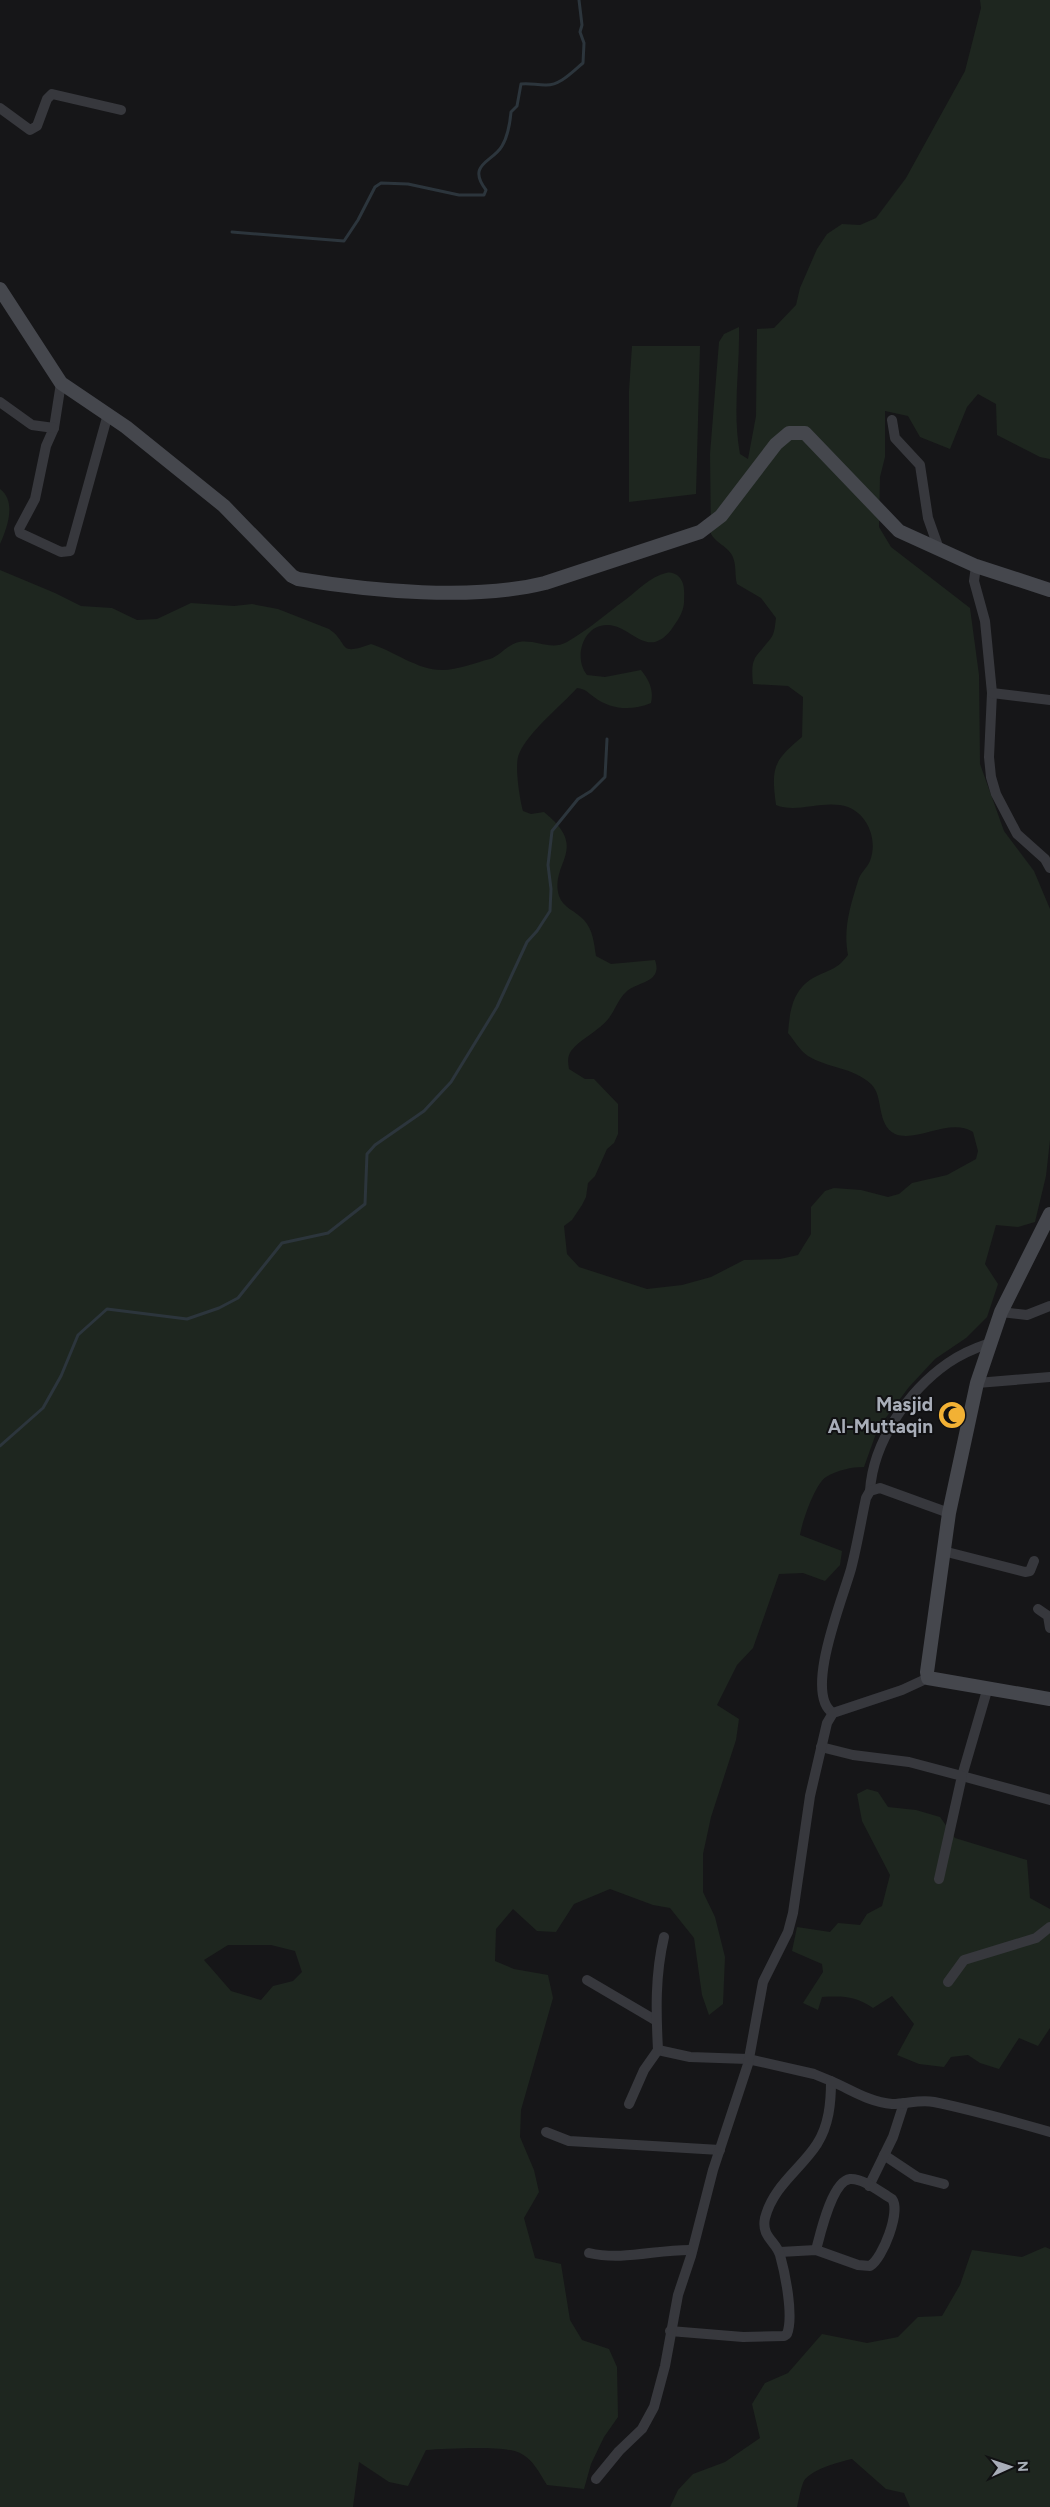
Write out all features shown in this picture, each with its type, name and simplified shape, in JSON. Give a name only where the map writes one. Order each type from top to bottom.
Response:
[{"type":"main road","points":[[0,289],[61,383],[108,414],[224,506],[292,576],[313,581],[424,592],[516,589],[545,583],[700,532],[721,516],[776,444],[792,432],[805,434],[899,531],[976,566],[1050,590]]},
{"type":"main road","points":[[1049,1696],[928,1678],[927,1663],[949,1512],[978,1383],[990,1342],[1002,1312],[1050,1214]]},
{"type":"street","points":[[0,108],[30,130],[37,126],[46,99],[52,94],[121,110]]},
{"type":"street","points":[[61,383],[54,428],[46,446],[35,499],[19,531],[66,553],[70,551],[108,414]]},
{"type":"street","points":[[0,402],[32,425],[54,428]]},
{"type":"street","points":[[892,420],[895,438],[920,465],[928,518],[939,549]]},
{"type":"street","points":[[976,566],[974,581],[984,622],[992,693],[989,758],[996,794],[1017,834],[1044,859],[1050,868]]},
{"type":"street","points":[[992,693],[1050,700]]},
{"type":"street","points":[[1002,1312],[1027,1315],[1050,1306]]},
{"type":"street","points":[[833,1713],[828,1710],[822,1700],[824,1665],[851,1568],[866,1498],[870,1491],[871,1474],[879,1448],[888,1429],[926,1382],[947,1363],[966,1352],[990,1342]]},
{"type":"street","points":[[978,1383],[1050,1377]]},
{"type":"street","points":[[870,1491],[880,1488],[949,1512]]},
{"type":"street","points":[[943,1551],[1025,1572],[1030,1571],[1034,1561]]},
{"type":"street","points":[[1038,1608],[1048,1616],[1050,1628]]},
{"type":"street","points":[[596,2478],[619,2451],[642,2429],[648,2420],[659,2391],[676,2303],[748,2059],[763,1982],[788,1932],[793,1913],[802,1840],[827,1723],[833,1713],[895,1693],[928,1678]]},
{"type":"street","points":[[939,1880],[962,1776],[988,1688]]},
{"type":"street","points":[[822,1747],[853,1755],[909,1762],[1050,1800]]},
{"type":"street","points":[[948,1982],[964,1960],[1036,1938],[1050,1928]]},
{"type":"street","points":[[629,2104],[644,2070],[658,2050],[655,2020],[658,1960],[664,1937]]},
{"type":"street","points":[[587,1980],[655,2020]]},
{"type":"street","points":[[658,2050],[690,2057],[748,2059],[814,2074],[872,2101],[904,2103],[919,2100],[935,2102],[983,2112],[1050,2132]]},
{"type":"street","points":[[670,2331],[743,2337],[784,2336],[787,2334],[789,2314],[780,2252],[767,2235],[765,2219],[773,2197],[822,2134],[828,2118],[831,2081]]},
{"type":"street","points":[[869,2186],[884,2155],[904,2103]]},
{"type":"street","points":[[546,2132],[569,2141],[720,2150]]},
{"type":"street","points":[[884,2155],[917,2177],[944,2184]]},
{"type":"street","points":[[780,2252],[816,2250],[858,2265],[870,2266],[876,2262],[892,2223],[896,2207],[892,2199],[852,2179],[844,2181],[832,2197],[816,2250]]},
{"type":"street","points":[[590,2253],[614,2257],[674,2250],[692,2250]]},
{"type":"shaded area","points":[[980,0],[1050,0],[1050,459],[1040,457],[997,435],[996,404],[978,394],[967,407],[950,449],[920,437],[908,416],[885,411],[885,457],[880,477],[879,527],[891,547],[970,608],[979,675],[980,764],[1004,831],[1034,871],[1050,909],[1050,1140],[1046,1176],[1035,1222],[1018,1227],[996,1225],[985,1264],[998,1284],[987,1317],[966,1338],[935,1359],[909,1387],[878,1428],[864,1467],[849,1468],[835,1472],[822,1481],[813,1495],[800,1535],[842,1551],[840,1565],[825,1581],[803,1573],[779,1574],[753,1648],[737,1665],[717,1705],[739,1719],[736,1740],[711,1817],[703,1854],[703,1892],[715,1917],[725,1957],[723,2004],[709,2015],[702,1995],[694,1938],[670,1908],[653,1905],[610,1889],[574,1904],[556,1932],[537,1931],[513,1909],[496,1929],[495,1961],[514,1969],[548,1975],[553,1998],[521,2110],[520,2137],[534,2170],[539,2192],[524,2218],[535,2258],[561,2264],[570,2320],[582,2340],[609,2349],[617,2367],[618,2417],[604,2437],[591,2464],[584,2489],[547,2485],[532,2463],[520,2453],[501,2449],[460,2448],[426,2450],[408,2486],[389,2482],[359,2462],[353,2507],[0,2507],[0,570],[81,606],[112,608],[137,620],[157,619],[191,603],[234,606],[252,604],[278,609],[329,629],[348,649],[360,648],[371,644],[415,664],[442,670],[460,668],[490,659],[519,642],[555,645],[567,642],[590,627],[655,577],[668,573],[677,575],[683,584],[684,603],[681,614],[675,624],[662,638],[654,642],[647,642],[617,627],[599,626],[587,636],[581,651],[583,668],[587,675],[605,677],[641,670],[650,685],[651,703],[629,708],[614,707],[577,688],[530,737],[523,746],[518,759],[518,782],[523,811],[531,814],[544,812],[558,825],[565,836],[567,846],[557,884],[559,896],[563,904],[581,917],[587,924],[593,937],[596,956],[611,964],[655,960],[657,968],[653,977],[631,988],[621,997],[605,1023],[579,1043],[569,1056],[569,1069],[585,1079],[594,1079],[618,1104],[618,1134],[614,1143],[607,1149],[595,1176],[588,1183],[586,1197],[582,1205],[572,1220],[564,1226],[567,1254],[579,1267],[647,1289],[682,1285],[711,1277],[744,1260],[780,1259],[798,1255],[811,1234],[811,1207],[825,1191],[834,1188],[861,1190],[888,1197],[899,1194],[912,1183],[947,1175],[976,1159],[978,1151],[973,1132],[964,1128],[944,1128],[904,1136],[889,1130],[882,1117],[878,1096],[871,1084],[856,1074],[808,1056],[788,1033],[792,1006],[799,991],[811,980],[838,965],[848,955],[846,936],[848,918],[859,878],[870,861],[873,845],[872,837],[866,822],[848,807],[830,805],[793,808],[776,805],[774,774],[776,766],[792,745],[802,737],[803,697],[788,686],[753,684],[753,662],[772,636],[776,618],[761,598],[737,584],[731,554],[711,534],[710,454],[719,342],[724,334],[739,327],[736,406],[738,438],[740,454],[748,459],[756,416],[757,329],[774,328],[796,305],[800,288],[817,249],[827,234],[842,224],[860,225],[876,218],[906,178],[965,71],[981,8]],"holes":[[[228,1945],[271,1945],[295,1951],[302,1972],[293,1981],[273,1986],[261,2000],[231,1991],[204,1960]]]},
{"type":"shaded area","points":[[632,346],[700,346],[696,494],[629,502],[629,391]]},
{"type":"shaded area","points":[[0,489],[8,501],[9,515],[0,544]]},
{"type":"shaded area","points":[[867,1789],[878,1792],[888,1807],[916,1810],[940,1817],[955,1838],[1027,1860],[1030,1898],[1050,1909],[1050,2028],[1038,2046],[1019,2038],[999,2069],[980,2063],[968,2055],[951,2057],[944,2067],[919,2064],[897,2055],[914,2024],[892,1996],[873,2008],[861,2001],[843,1997],[822,1997],[818,2010],[803,2003],[823,1972],[822,1964],[792,1951],[797,1927],[830,1932],[838,1923],[860,1925],[867,1914],[882,1906],[890,1875],[862,1821],[857,1794]]},
{"type":"shaded area","points":[[1045,2247],[1050,2249],[1050,2507],[910,2507],[904,2493],[886,2489],[852,2459],[824,2467],[806,2478],[797,2507],[670,2507],[678,2490],[693,2474],[725,2462],[760,2438],[752,2404],[765,2383],[788,2373],[822,2334],[867,2343],[898,2337],[918,2317],[942,2316],[960,2285],[972,2250],[1022,2257]]},
{"type":"waterway","points":[[232,232],[344,241],[358,220],[375,187],[381,183],[408,184],[459,195],[484,195],[486,190],[481,181],[480,169],[504,142],[511,112],[517,106],[521,84],[551,85],[566,77],[583,63],[584,43],[580,32],[582,25],[579,0]]},
{"type":"waterway","points":[[0,1446],[43,1408],[61,1376],[78,1335],[107,1309],[187,1319],[219,1308],[238,1298],[282,1243],[328,1233],[365,1204],[367,1154],[375,1145],[424,1111],[451,1082],[497,1007],[527,942],[550,911],[551,889],[548,865],[552,831],[578,799],[591,791],[605,777],[607,739]]},
{"type":"place","name":"Masjid Al-Muttaqin","points":[[952,1415]]}]
